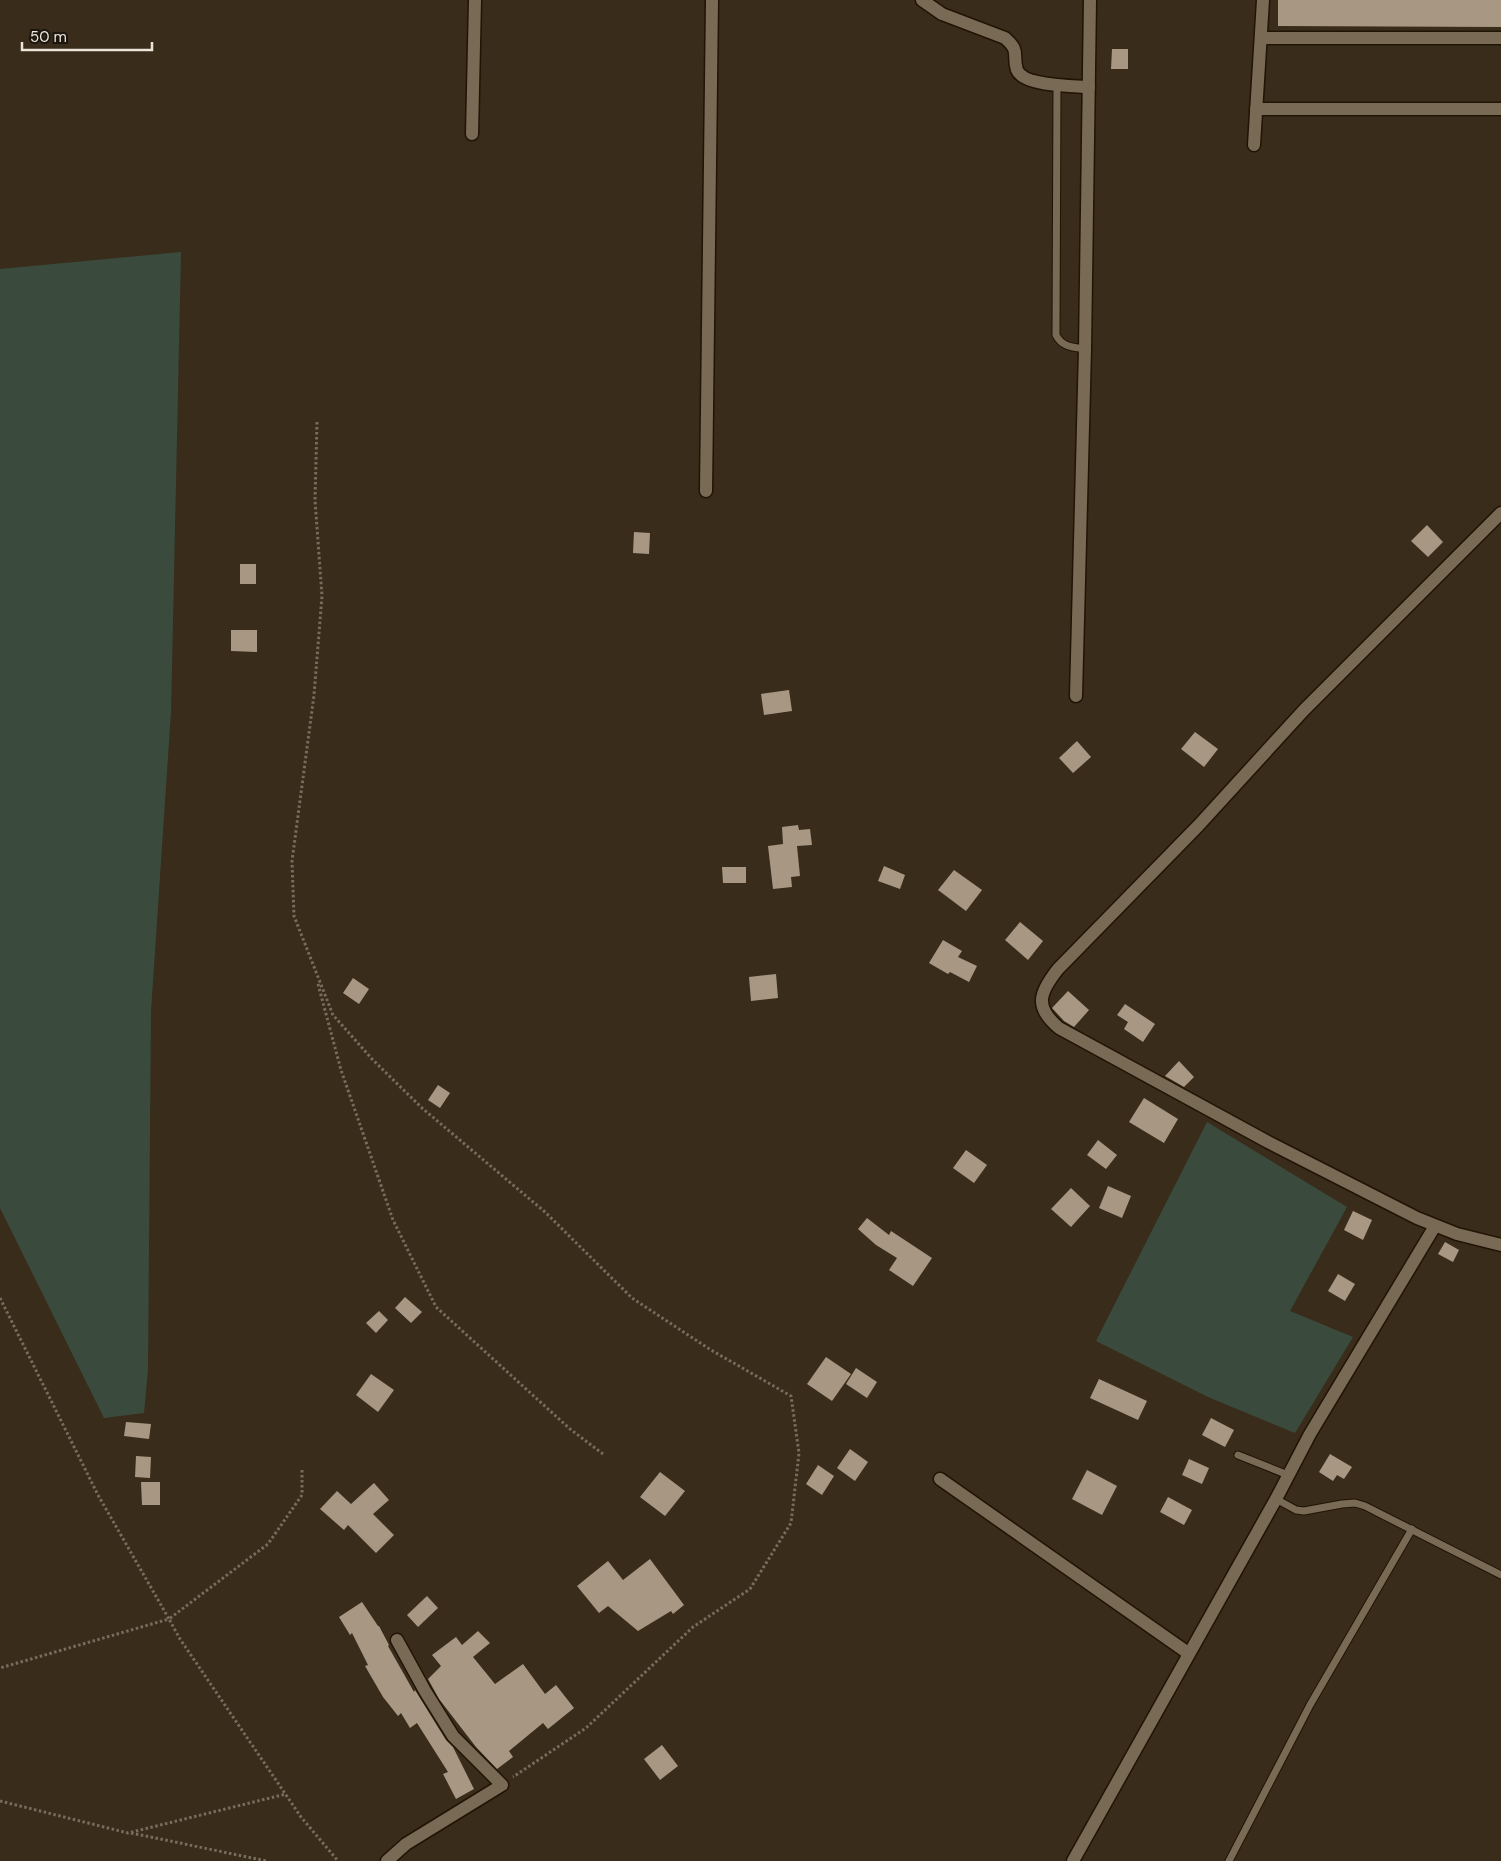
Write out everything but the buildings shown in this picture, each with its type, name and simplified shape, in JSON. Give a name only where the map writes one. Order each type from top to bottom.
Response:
[{"type":"street","points":[[472,134],[475,0]]},
{"type":"street","points":[[706,491],[712,0]]},
{"type":"street","points":[[922,0],[942,14],[1005,38],[1016,51],[1016,68],[1019,74],[1025,78],[1057,85],[1088,87]]},
{"type":"street","points":[[1076,696],[1085,349],[1090,0]]},
{"type":"street","points":[[1254,145],[1263,0]]},
{"type":"street","points":[[1261,38],[1501,38]]},
{"type":"street","points":[[1256,109],[1501,109]]},
{"type":"street","points":[[1501,513],[1304,710],[1198,826],[1058,969],[1048,981],[1043,992],[1042,1002],[1043,1012],[1059,1028],[1070,1035],[1268,1142],[1435,1226],[1501,1245]]},
{"type":"street","points":[[1073,1861],[1288,1475],[1344,1377],[1435,1226]]},
{"type":"street","points":[[940,1478],[1188,1653]]},
{"type":"street","points":[[386,1861],[406,1844],[502,1784],[453,1736],[425,1691],[397,1640]]},
{"type":"lane","points":[[1057,85],[1056,335],[1058,341],[1064,345],[1085,349]]},
{"type":"lane","points":[[1238,1456],[1288,1475]]},
{"type":"lane","points":[[1276,1499],[1296,1510],[1304,1511],[1342,1504],[1360,1505],[1376,1510],[1501,1575]]},
{"type":"lane","points":[[1229,1861],[1310,1705],[1412,1529]]},
{"type":"path","points":[[317,422],[315,500],[322,596],[314,695],[292,861],[294,916],[333,1015],[372,1059],[422,1108],[545,1212],[632,1298],[711,1350],[791,1396],[799,1452],[790,1523],[750,1589],[694,1627],[586,1728],[502,1784]]},
{"type":"path","points":[[314,969],[341,1070],[393,1220],[436,1307],[570,1429],[603,1454]]},
{"type":"path","points":[[0,1298],[98,1495],[180,1639],[301,1817],[338,1861]]},
{"type":"path","points":[[0,1668],[169,1619],[268,1544],[302,1495],[302,1470]]},
{"type":"path","points":[[128,1833],[286,1794]]},
{"type":"path","points":[[0,1801],[128,1833],[267,1861]]},
{"type":"green space","points":[[181,252],[171,712],[151,1011],[148,1369],[144,1413],[104,1418],[0,1208],[0,269]]},
{"type":"green space","points":[[1207,1122],[1347,1207],[1290,1311],[1353,1337],[1295,1433],[1208,1397],[1096,1341]]}]
